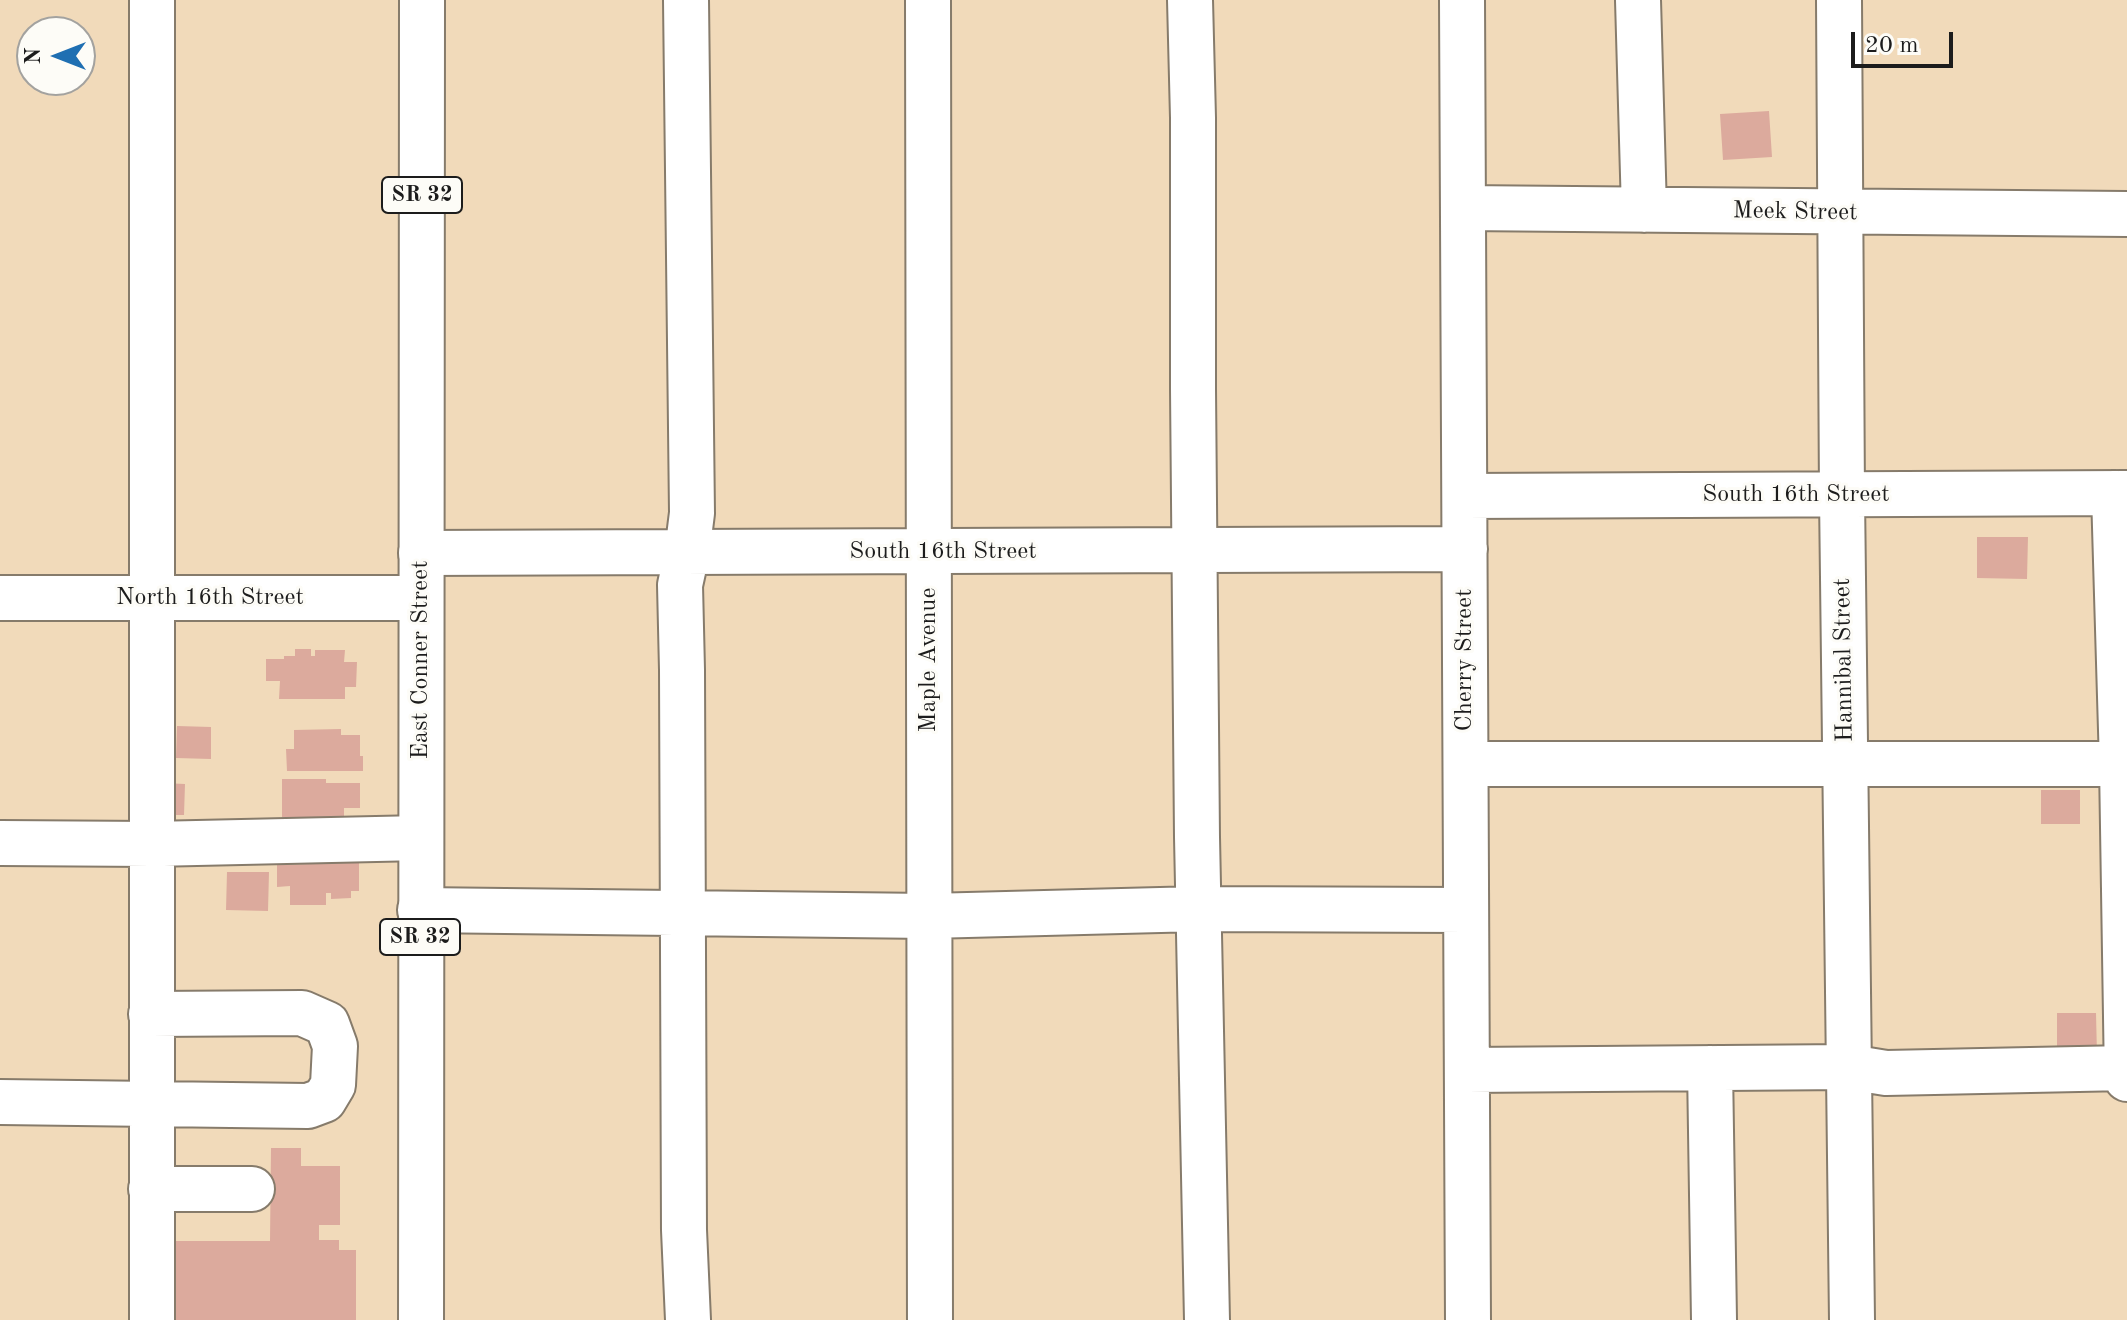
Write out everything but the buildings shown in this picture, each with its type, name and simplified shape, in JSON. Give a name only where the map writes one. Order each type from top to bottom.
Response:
[{"type":"street","points":[[152,0],[152,1320]]},
{"type":"street","name":"East Conner Street","points":[[421,1320],[422,0]]},
{"type":"street","points":[[686,0],[692,513],[680,585],[684,1230],[688,1320]]},
{"type":"street","name":"Maple Avenue","points":[[928,0],[930,1320]]},
{"type":"street","points":[[1190,0],[1199,909],[1207,1320]]},
{"type":"street","name":"Cherry Street","points":[[1462,0],[1468,1320]]},
{"type":"street","points":[[1638,0],[1644,210]]},
{"type":"street","name":"Hannibal Street","points":[[1839,0],[1852,1320]]},
{"type":"street","name":"Meek Street","points":[[1463,208],[2127,214]]},
{"type":"street","points":[[2121,493],[2127,1079]]},
{"type":"street","name":"South 16th Street","points":[[1465,496],[2121,493]]},
{"type":"street","name":"South 16th Street","points":[[421,553],[1465,549]]},
{"type":"street","name":"North 16th Street","points":[[0,598],[421,598]]},
{"type":"street","points":[[1466,764],[2125,764]]},
{"type":"street","points":[[0,843],[152,844],[421,838]]},
{"type":"street","points":[[420,910],[929,916],[1199,909],[1466,910]]},
{"type":"street","points":[[0,1102],[308,1106],[324,1100],[333,1085],[335,1046],[327,1024],[302,1013],[151,1014]]},
{"type":"street","points":[[1467,1070],[1849,1067],[1886,1073],[2127,1068]]},
{"type":"street","points":[[1710,1068],[1714,1320]]},
{"type":"street","points":[[151,1189],[252,1189]]}]
